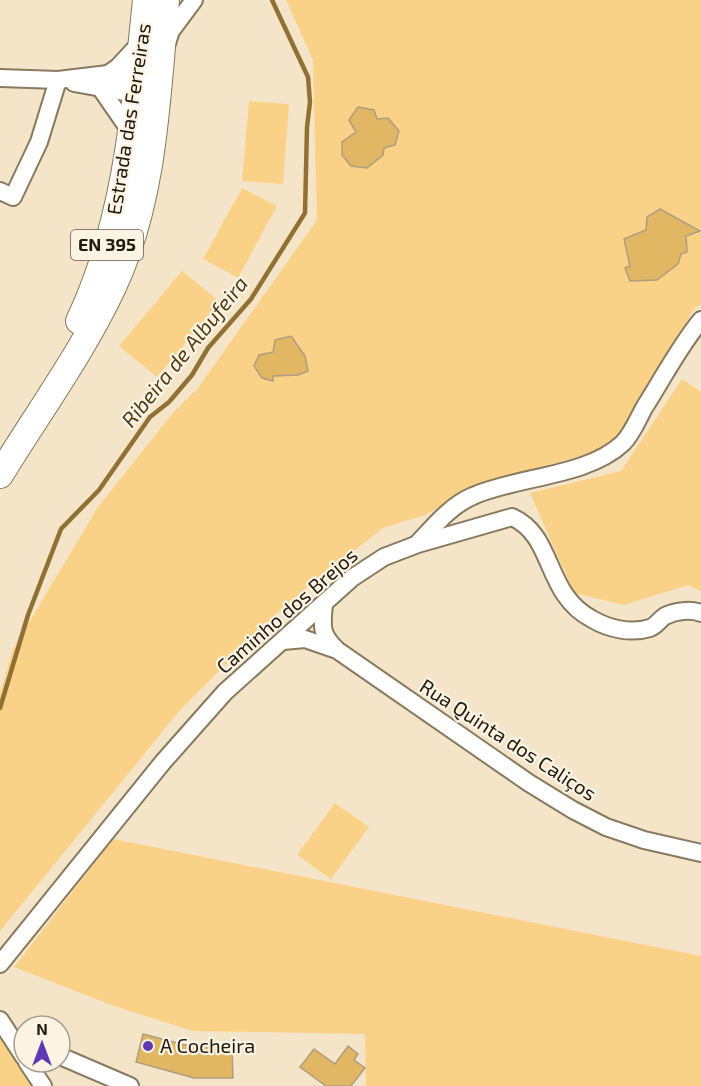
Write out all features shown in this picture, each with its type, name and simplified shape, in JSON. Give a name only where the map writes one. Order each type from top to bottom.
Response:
[{"type":"main road","name":"Estrada das Ferreiras","points":[[25,435],[85,309],[112,229],[137,89],[146,0]]},
{"type":"main road","name":"Estrada das Ferreiras","points":[[0,475],[76,356],[98,317],[114,286],[134,232],[147,178],[166,0]]},
{"type":"street","points":[[105,81],[142,41],[153,16],[154,0]]},
{"type":"street","points":[[0,78],[105,81],[129,93],[143,88],[150,83],[160,65],[171,31],[194,0]]},
{"type":"street","points":[[0,191],[13,196],[39,142],[58,80]]},
{"type":"street","points":[[105,81],[130,131]]},
{"type":"street","points":[[134,232],[136,176],[145,118],[142,95],[137,89]]},
{"type":"street","name":"Caminho dos Brejos","points":[[0,964],[133,799],[217,700],[352,578],[384,556],[418,544],[444,516],[471,496],[595,461],[623,442],[684,342],[701,320]]},
{"type":"street","points":[[418,544],[512,517],[524,522],[534,533],[561,591],[573,607],[592,620],[621,630],[652,627],[666,616],[684,611],[701,613]]},
{"type":"street","points":[[324,604],[322,625],[325,638],[337,650]]},
{"type":"street","points":[[284,641],[304,639],[337,650]]},
{"type":"street","name":"Rua Quinta dos Caliços","points":[[337,650],[529,783],[573,810],[606,827],[644,840],[701,853]]},
{"type":"street","points":[[0,1019],[12,1030]]},
{"type":"street","points":[[0,1019],[12,1038]]},
{"type":"street","points":[[72,1061],[130,1086]]},
{"type":"shaded area","points":[[286,0],[701,0],[701,304],[694,309],[620,434],[593,453],[482,483],[425,515],[383,528],[284,606],[181,709],[0,931],[0,694],[13,649],[98,507],[172,414],[198,388],[317,220],[313,60]]},
{"type":"shaded area","points":[[249,101],[289,104],[283,184],[242,181]]},
{"type":"shaded area","points":[[242,188],[277,206],[238,278],[203,259]]},
{"type":"shaded area","points":[[182,271],[220,302],[157,377],[119,346]]},
{"type":"shaded area","points":[[682,379],[701,392],[701,591],[688,585],[624,605],[574,593],[530,493],[621,471]]},
{"type":"shaded area","points":[[335,803],[369,827],[331,879],[297,855]]},
{"type":"shaded area","points":[[113,839],[701,956],[701,1086],[366,1086],[365,1034],[193,1031],[114,1006],[14,967]]},
{"type":"shaded area","points":[[0,1038],[12,1056],[12,1074],[24,1074],[32,1086],[0,1086]]},
{"type":"building","points":[[358,107],[374,110],[377,119],[388,118],[399,131],[395,145],[384,148],[383,155],[367,168],[351,166],[342,155],[342,142],[356,132],[349,120]]},
{"type":"building","points":[[660,209],[700,231],[686,236],[687,252],[681,254],[678,264],[657,280],[630,281],[625,268],[630,266],[624,239],[646,230],[647,217]]},
{"type":"building","points":[[291,336],[305,356],[308,371],[298,375],[273,376],[273,381],[262,378],[254,366],[259,355],[273,352],[275,340]]},
{"type":"building","points":[[143,1034],[189,1046],[232,1046],[233,1078],[194,1078],[136,1062]]},
{"type":"building","points":[[348,1046],[358,1054],[354,1060],[365,1068],[351,1086],[326,1086],[300,1067],[314,1049],[335,1064]]},
{"type":"waterway","name":"Ribeira de Albufeira","points":[[0,708],[28,615],[61,529],[99,490],[150,417],[169,402],[192,375],[208,348],[251,299],[305,213],[307,127],[310,102],[308,77],[272,0]]},
{"type":"place","name":"A Cocheira","points":[[148,1046]]}]
